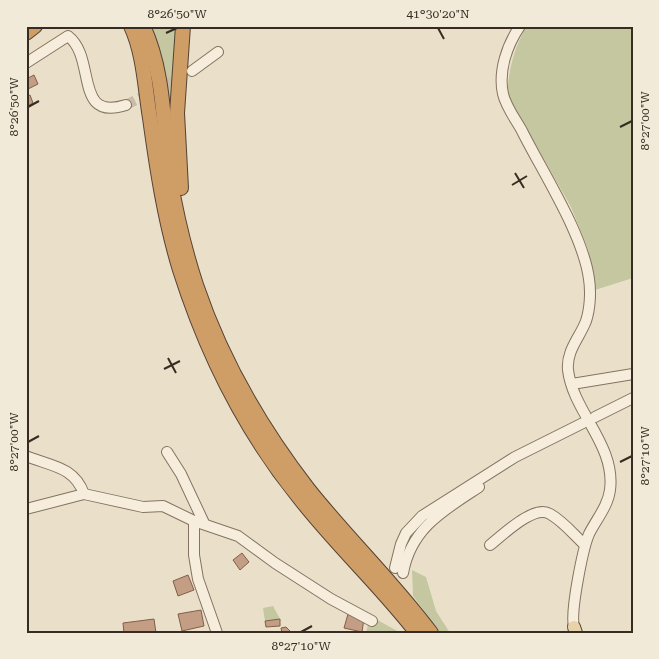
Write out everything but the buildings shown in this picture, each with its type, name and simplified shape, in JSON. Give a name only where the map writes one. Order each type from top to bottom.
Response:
[{"type":"highway","points":[[26,33],[34,26]]},
{"type":"highway","points":[[131,26],[140,55],[162,191],[179,268],[208,348],[253,433],[298,496],[423,632]]},
{"type":"highway","points":[[143,26],[157,70],[170,179],[195,282],[208,318],[234,375],[268,433],[308,488],[423,632]]},
{"type":"highway","points":[[183,26],[177,113],[179,176],[196,262],[195,282]]},
{"type":"street","points":[[520,26],[511,39],[504,64],[502,75],[503,95],[563,211],[582,254],[589,280],[589,299],[586,320],[570,354],[568,368],[572,384],[598,436],[611,479],[610,492],[606,504],[585,545],[576,597],[575,631]]},
{"type":"street","points":[[26,63],[68,36],[82,54],[90,94],[95,102],[102,107],[115,108],[126,105]]},
{"type":"street","points":[[192,71],[218,52]]},
{"type":"street","points":[[572,384],[633,374]]},
{"type":"street","points":[[595,417],[633,398]]},
{"type":"street","points":[[583,424],[515,463],[427,524],[410,546],[400,570],[403,538],[413,524],[422,516],[515,457],[583,424]]},
{"type":"street","points":[[167,452],[181,474],[199,522],[194,555],[198,579],[217,633]]},
{"type":"street","points":[[26,456],[69,472],[80,482],[84,494]]},
{"type":"street","points":[[26,509],[84,494],[116,503],[143,507],[163,506],[219,531],[238,536],[283,568],[372,621]]},
{"type":"street","points":[[490,545],[530,515],[543,512],[552,515],[585,545]]},
{"type":"green space","points":[[152,26],[177,26],[171,112],[163,63]]},
{"type":"green space","points":[[527,26],[633,26],[633,278],[595,290],[588,249],[571,207],[507,94],[513,59]]},
{"type":"green space","points":[[412,570],[426,577],[436,611],[450,633],[413,633],[438,629],[413,596]]},
{"type":"green space","points":[[273,606],[280,619],[265,621],[263,608]]},
{"type":"green space","points":[[370,616],[401,633],[366,633]]},
{"type":"tunnel","points":[[126,105],[183,76]]}]
